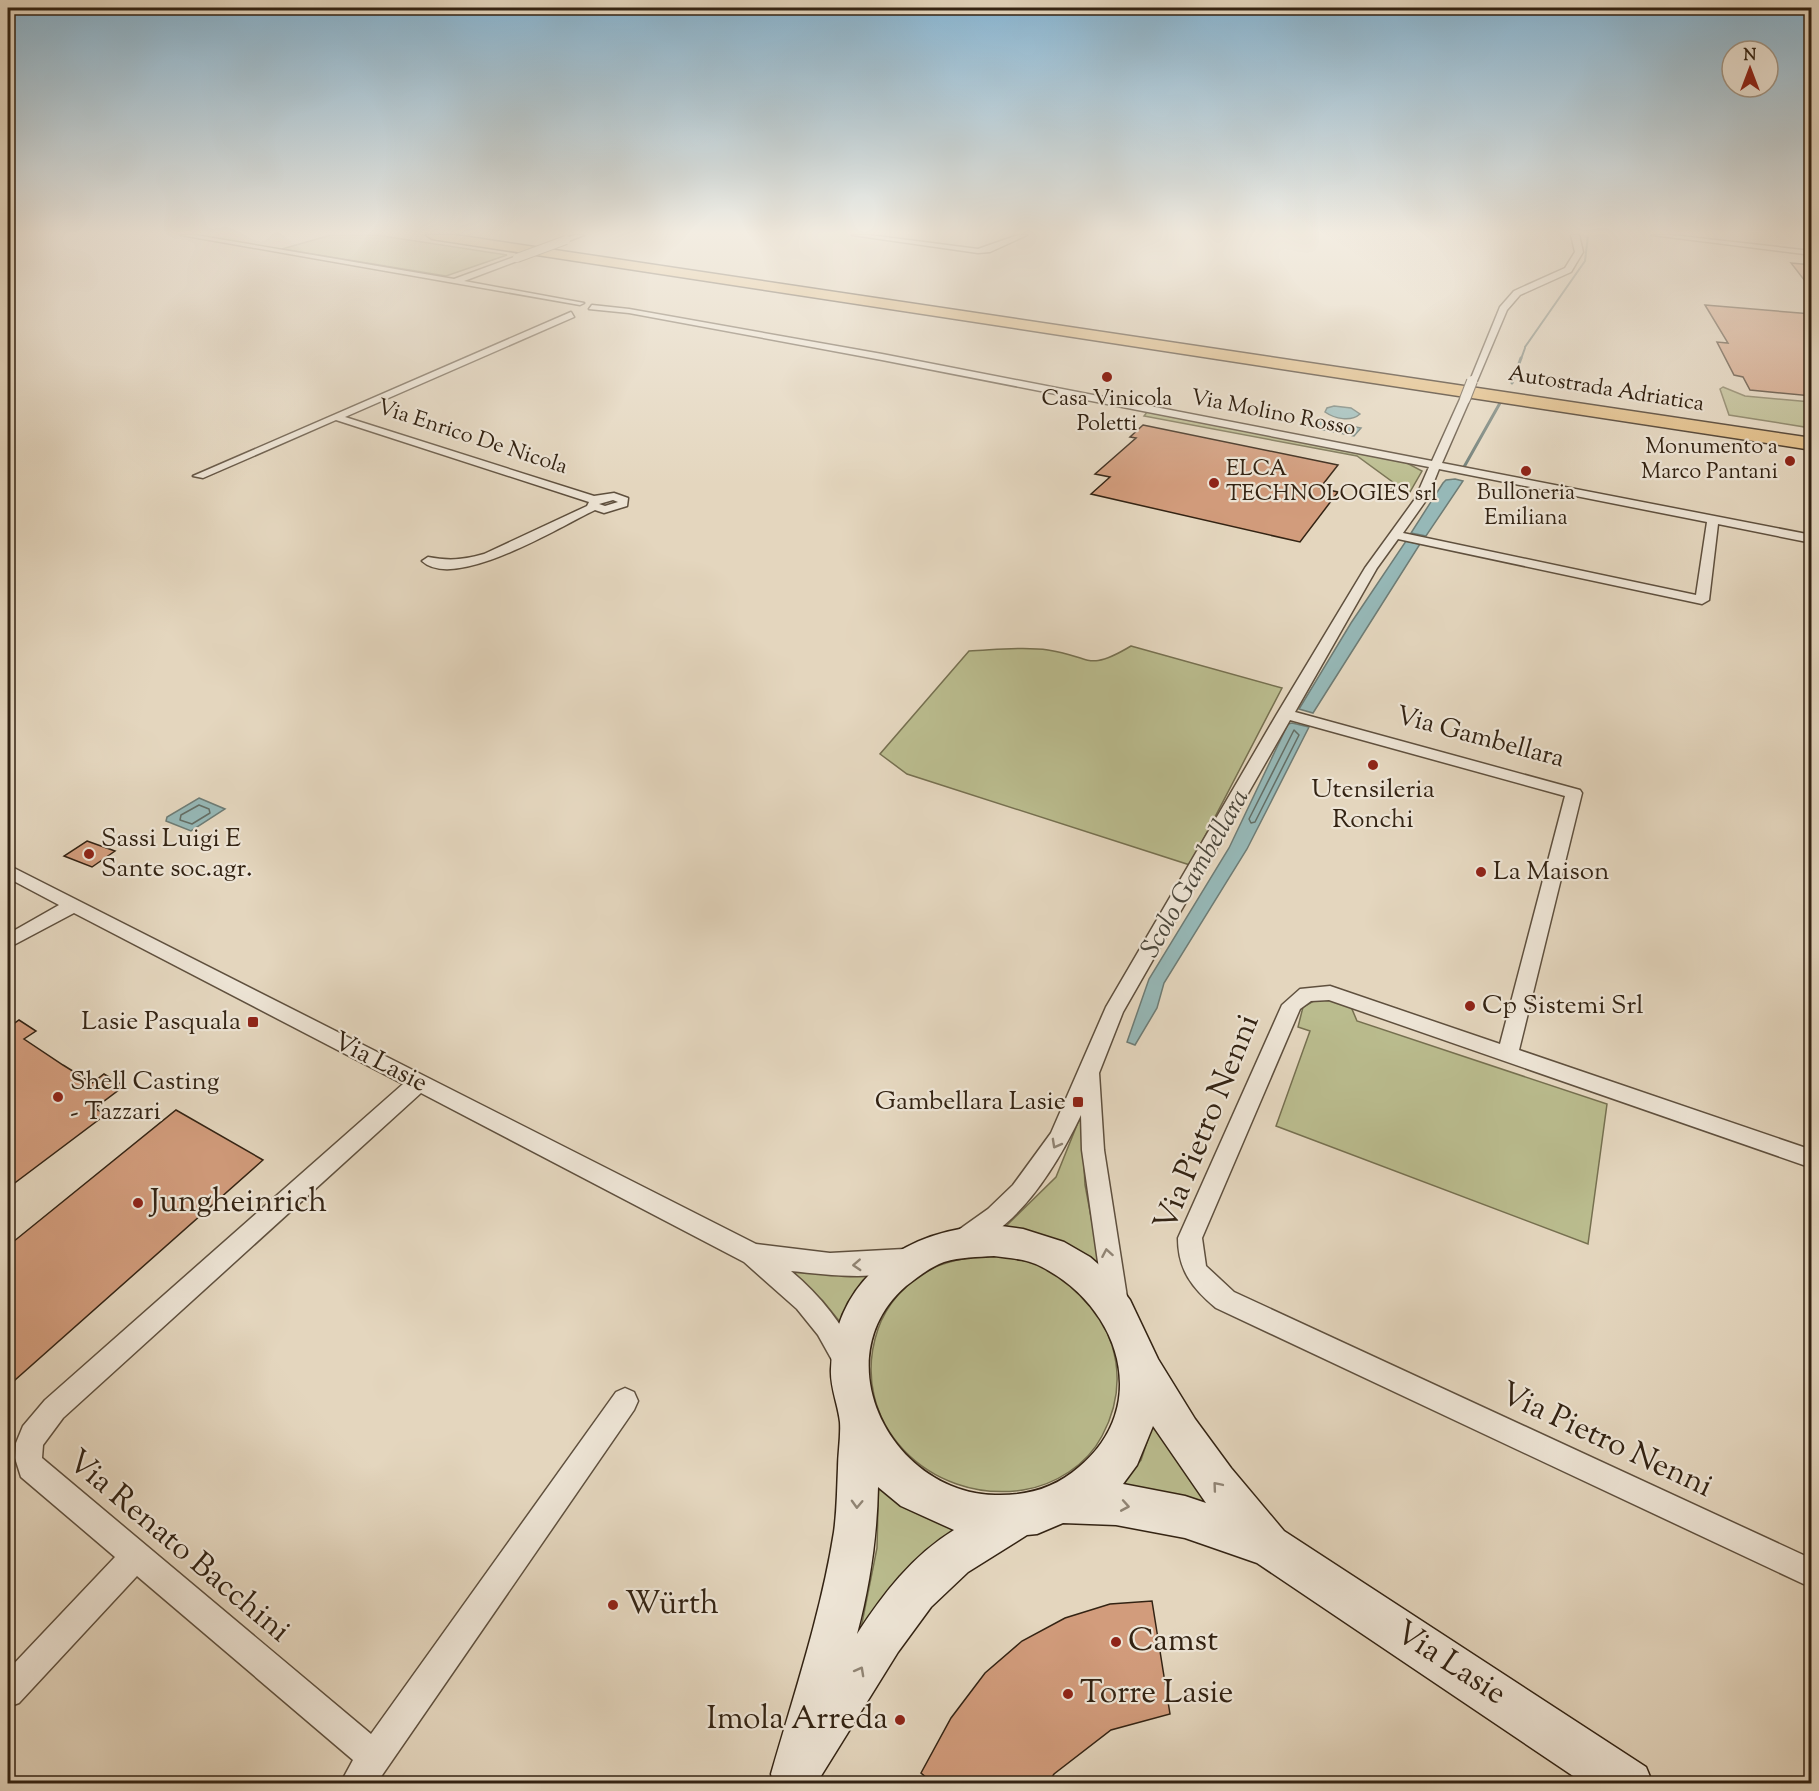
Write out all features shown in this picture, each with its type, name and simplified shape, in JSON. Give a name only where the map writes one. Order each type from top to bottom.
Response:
[{"type":"highway","name":"Autostrada Adriatica","points":[[984,319],[1812,444]]},
{"type":"highway","name":"Autostrada Adriatica","points":[[1035,319],[1812,435]]},
{"type":"street","points":[[199,476],[336,417],[535,319]]},
{"type":"street","name":"Via Molino Rosso","points":[[669,319],[922,364],[1812,540]]},
{"type":"street","points":[[959,1242],[1004,1211],[1034,1180],[1057,1144],[1090,1073],[1113,1012],[1284,714],[1371,568],[1421,499],[1499,319]]},
{"type":"street","name":"Via Enrico De Nicola","points":[[336,417],[594,503],[488,558],[455,566],[438,566],[428,561]]},
{"type":"street","points":[[1397,535],[1702,600],[1713,521]]},
{"type":"street","name":"Via Gambellara","points":[[1284,714],[1574,793],[1508,1054]]},
{"type":"street","name":"Via Lasie","points":[[8,871],[72,906],[752,1254],[800,1292],[832,1331],[849,1367]]},
{"type":"street","points":[[8,942],[72,906]]},
{"type":"street","name":"Via Pietro Nenni","points":[[1812,1159],[1330,993],[1307,994],[1292,1005],[1190,1238],[1190,1258],[1200,1279],[1225,1300],[1812,1574]]},
{"type":"street","points":[[1090,1073],[1093,1150],[1117,1310]]},
{"type":"street","name":"Via Renato Bacchini","points":[[374,1757],[31,1467],[26,1455],[31,1436],[54,1409],[419,1082]]},
{"type":"street","name":"Via Lasie","points":[[1137,1357],[1140,1390],[1134,1424],[1120,1456],[1097,1483],[1067,1504],[1042,1513],[1015,1518],[975,1516],[938,1504],[905,1484],[878,1456],[860,1424],[851,1396],[849,1367],[853,1340],[862,1315],[876,1293],[894,1274],[915,1259],[959,1242],[988,1239],[1047,1252],[1074,1266],[1098,1286],[1117,1310],[1129,1332],[1137,1357],[1171,1418],[1212,1480],[1269,1545],[1629,1784]]},
{"type":"street","name":"Via Lasie","points":[[752,1254],[797,1262],[844,1266],[915,1259]]},
{"type":"street","points":[[356,1784],[625,1401]]},
{"type":"street","points":[[793,1779],[845,1594],[856,1529],[860,1424]]},
{"type":"street","name":"Via Lasie","points":[[1067,1504],[1116,1504],[1185,1518],[1269,1545]]},
{"type":"street","points":[[793,1779],[843,1702],[883,1632],[936,1570],[1015,1518]]},
{"type":"street","points":[[8,1692],[136,1556]]},
{"type":"green space","points":[[1723,387],[1745,396],[1811,402],[1811,428],[1729,415],[1720,389]]},
{"type":"green space","points":[[1147,412],[1405,462],[1422,471],[1410,492],[1391,489],[1394,483],[1357,456],[1144,416]]},
{"type":"green space","points":[[1131,646],[1282,688],[1190,865],[907,774],[880,754],[969,651],[1038,649],[1096,661]]},
{"type":"green space","points":[[1319,998],[1349,1002],[1357,1021],[1607,1104],[1588,1244],[1276,1126],[1310,1031],[1298,1027],[1303,1007]]},
{"type":"green space","points":[[1081,1115],[1085,1185],[1101,1270],[1002,1230],[1056,1177]]},
{"type":"green space","points":[[988,1255],[1038,1265],[1053,1272],[1073,1287],[1090,1304],[1103,1323],[1112,1344],[1116,1366],[1116,1389],[1112,1413],[1096,1446],[1079,1465],[1069,1472],[1047,1484],[1023,1490],[989,1491],[957,1484],[928,1470],[904,1450],[885,1425],[874,1396],[871,1363],[878,1329],[897,1296],[927,1271],[956,1260]]},
{"type":"green space","points":[[791,1271],[835,1275],[880,1273],[844,1327],[823,1301]]},
{"type":"green space","points":[[1156,1415],[1231,1516],[1112,1494],[1141,1460]]},
{"type":"green space","points":[[879,1465],[991,1526],[858,1643],[877,1548]]},
{"type":"water","points":[[1334,406],[1351,408],[1360,414],[1343,419],[1325,412],[1327,408]]},
{"type":"water","points":[[1317,420],[1361,428],[1354,436],[1310,427]]},
{"type":"water","points":[[1446,480],[1463,481],[1426,536],[1411,533],[1443,483]]},
{"type":"water","points":[[1406,541],[1420,544],[1313,713],[1299,709],[1351,623]]},
{"type":"water","points":[[1288,724],[1309,727],[1247,849],[1164,983],[1157,1008],[1135,1045],[1127,1042],[1149,979],[1229,848]]},
{"type":"water","points":[[199,798],[225,809],[191,831],[166,821],[167,817]]},
{"type":"building","points":[[1713,319],[1812,319],[1812,396],[1750,390],[1743,377],[1734,375],[1717,342],[1728,343]]},
{"type":"building","name":"ELCA TECHNOLOGIES srl","points":[[1143,425],[1338,465],[1320,488],[1338,492],[1300,542],[1091,494],[1110,477],[1095,474],[1136,438],[1130,437]]},
{"type":"building","name":"Sassi Luigi E Sante soc.agr.","points":[[87,841],[115,851],[92,867],[64,856]]},
{"type":"building","name":"Shell Casting - Tazzari","points":[[19,1020],[36,1031],[24,1039],[63,1065],[92,1083],[104,1074],[124,1086],[95,1108],[105,1115],[8,1188],[8,1028]]},
{"type":"building","name":"Jungheinrich","points":[[176,1110],[263,1160],[15,1380],[8,1374],[8,1246]]},
{"type":"building","name":"Torre Lasie","points":[[1152,1601],[1170,1714],[1111,1730],[1054,1774],[1047,1784],[934,1784],[921,1773],[951,1718],[985,1673],[1022,1641],[1065,1618],[1110,1604]]},
{"type":"waterway","name":"Scolo Gambellara","points":[[1525,347],[1545,319]]},
{"type":"waterway","name":"Scolo Gambellara","points":[[1521,359],[1525,348]]},
{"type":"waterway","name":"Scolo Gambellara","points":[[1512,383],[1521,358]]},
{"type":"waterway","name":"Scolo Gambellara","points":[[1464,467],[1500,403]]},
{"type":"place","name":"Casa Vinicola Poletti","points":[[1107,377]]},
{"type":"place","name":"Monumento a Marco Pantani","points":[[1790,461]]},
{"type":"place","name":"Bulloneria Emiliana","points":[[1526,471]]},
{"type":"place","name":"ELCA TECHNOLOGIES srl","points":[[1214,483]]},
{"type":"place","name":"Utensileria Ronchi","points":[[1373,765]]},
{"type":"place","name":"Sassi Luigi E Sante soc.agr.","points":[[89,854]]},
{"type":"place","name":"La Maison","points":[[1481,872]]},
{"type":"place","name":"Cp Sistemi Srl","points":[[1470,1006]]},
{"type":"place","name":"Lasie Pasquala","points":[[253,1022]]},
{"type":"place","name":"Shell Casting - Tazzari","points":[[58,1097]]},
{"type":"place","name":"Gambellara Lasie","points":[[1078,1102]]},
{"type":"place","name":"Jungheinrich","points":[[138,1203]]},
{"type":"place","name":"Würth","points":[[613,1605]]},
{"type":"place","name":"Camst","points":[[1116,1642]]},
{"type":"place","name":"Torre Lasie","points":[[1068,1694]]},
{"type":"place","name":"Imola Arreda","points":[[900,1720]]}]
